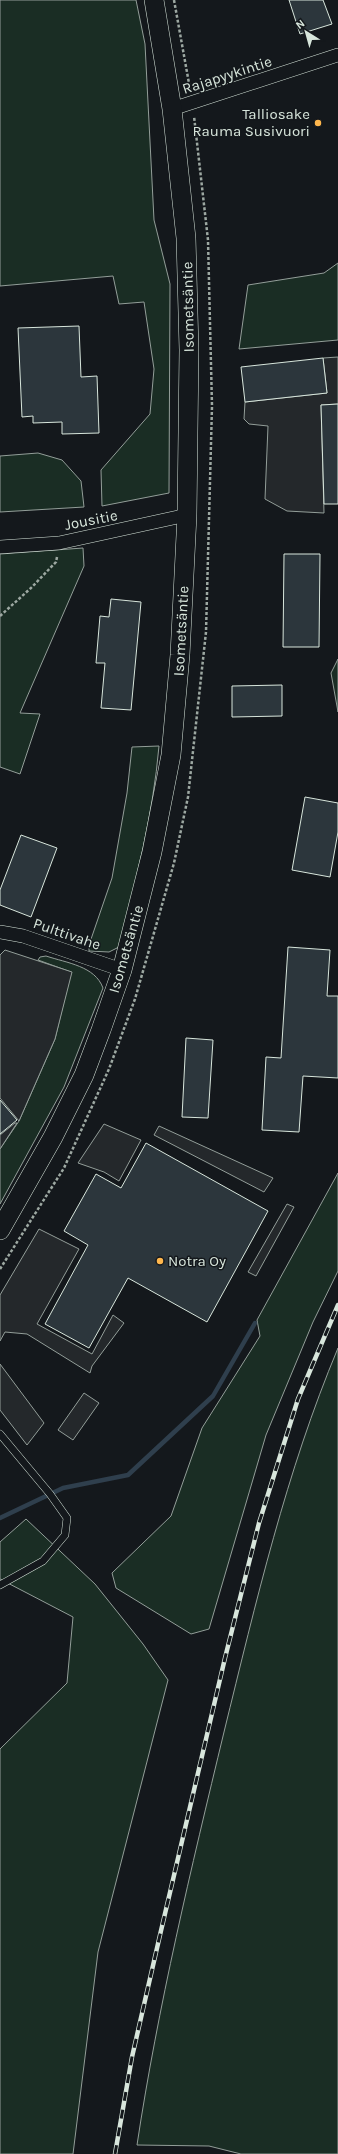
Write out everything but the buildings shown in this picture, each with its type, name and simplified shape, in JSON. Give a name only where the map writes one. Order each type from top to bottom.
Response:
[{"type":"main road","name":"Isometsäntie","points":[[0,1230],[53,1137],[84,1075],[122,970],[152,852],[171,755],[180,655],[187,515],[189,350],[186,238],[172,109],[154,0]]},
{"type":"street","name":"Rajapyykintie","points":[[172,109],[338,55]]},
{"type":"street","name":"Jousitie","points":[[0,547],[60,543],[187,515]]},
{"type":"street","name":"Pulttivahe","points":[[0,932],[23,936],[122,970]]},
{"type":"lane","points":[[0,1434],[50,1494],[67,1518],[65,1535],[43,1561],[0,1584]]},
{"type":"path","points":[[0,616],[31,588],[56,562],[60,543]]},
{"type":"green space","points":[[0,0],[136,0],[145,44],[154,220],[170,284],[169,493],[102,506],[101,470],[150,414],[154,369],[144,302],[119,304],[113,276],[0,286]]},
{"type":"green space","points":[[338,263],[338,340],[239,349],[248,285],[324,273]]},
{"type":"green space","points":[[38,453],[62,460],[81,481],[84,507],[0,512],[0,456]]},
{"type":"green space","points":[[83,548],[84,566],[20,713],[40,714],[20,774],[0,767],[0,554]]},
{"type":"green space","points":[[338,659],[338,712],[331,673]]},
{"type":"green space","points":[[159,746],[153,797],[138,872],[119,947],[109,952],[89,951],[89,945],[112,878],[127,793],[132,747]]},
{"type":"green space","points":[[46,956],[71,963],[87,970],[94,975],[103,988],[64,1087],[0,1204],[0,1149],[19,1121],[55,1039],[71,972],[38,960],[40,957]]},
{"type":"green space","points":[[338,1173],[338,1271],[313,1322],[266,1435],[209,1629],[191,1634],[116,1588],[112,1573],[171,1516],[202,1428],[260,1336],[257,1320]]},
{"type":"green space","points":[[338,1348],[338,2154],[241,2154],[209,2146],[137,2145],[145,2093],[176,1938],[199,1835],[260,1586],[303,1442],[319,1395]]},
{"type":"green space","points":[[26,1519],[95,1584],[143,1644],[168,1680],[98,1952],[73,2154],[0,2154],[0,1749],[67,1683],[73,1617],[0,1579],[0,1542]]},
{"type":"shaded area","points":[[338,357],[338,404],[321,405],[324,513],[287,511],[265,499],[268,426],[249,424],[244,419],[245,402],[327,393],[323,358]]},
{"type":"shaded area","points":[[5,950],[72,972],[55,1039],[19,1121],[0,1098],[0,955]]},
{"type":"shaded area","points":[[17,1123],[0,1149],[0,1135]]},
{"type":"shaded area","points":[[104,1124],[141,1140],[119,1181],[104,1172],[78,1163]]},
{"type":"shaded area","points":[[159,1126],[273,1178],[264,1192],[154,1135]]},
{"type":"shaded area","points":[[287,1204],[294,1207],[256,1276],[248,1272]]},
{"type":"shaded area","points":[[39,1229],[79,1249],[37,1324],[92,1354],[113,1315],[124,1323],[92,1366],[90,1373],[27,1334],[5,1332],[0,1341],[0,1295]]},
{"type":"shaded area","points":[[0,1364],[44,1423],[27,1445],[0,1410]]},
{"type":"shaded area","points":[[84,1393],[99,1403],[73,1440],[58,1430]]},
{"type":"waterway","points":[[0,1518],[63,1488],[128,1475],[213,1396],[255,1323]]},
{"type":"railway","points":[[115,2154],[132,2057],[225,1658],[259,1523],[298,1399],[338,1305]]},
{"type":"place","name":"Talliosake Rauma Susivuori","points":[[318,123]]},
{"type":"place","name":"Notra Oy","points":[[160,1261]]}]
